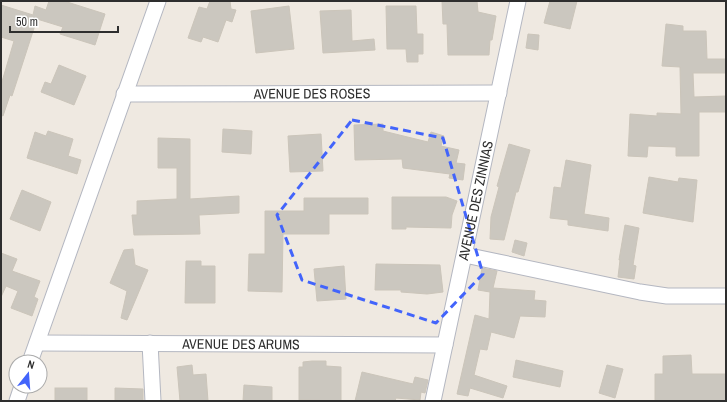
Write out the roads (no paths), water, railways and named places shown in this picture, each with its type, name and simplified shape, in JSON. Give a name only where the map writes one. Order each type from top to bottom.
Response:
[{"type":"street","points":[[33,354],[158,1]]},
{"type":"street","name":"AVENUE DES ZINNIAS","points":[[433,401],[518,1]]},
{"type":"street","name":"AVENUE DES ROSES","points":[[124,94],[499,93]]},
{"type":"street","points":[[465,255],[640,292],[666,296],[726,296]]},
{"type":"street","name":"AVENUE DES ARUMS","points":[[37,343],[445,345]]},
{"type":"street","points":[[150,343],[153,401]]}]
